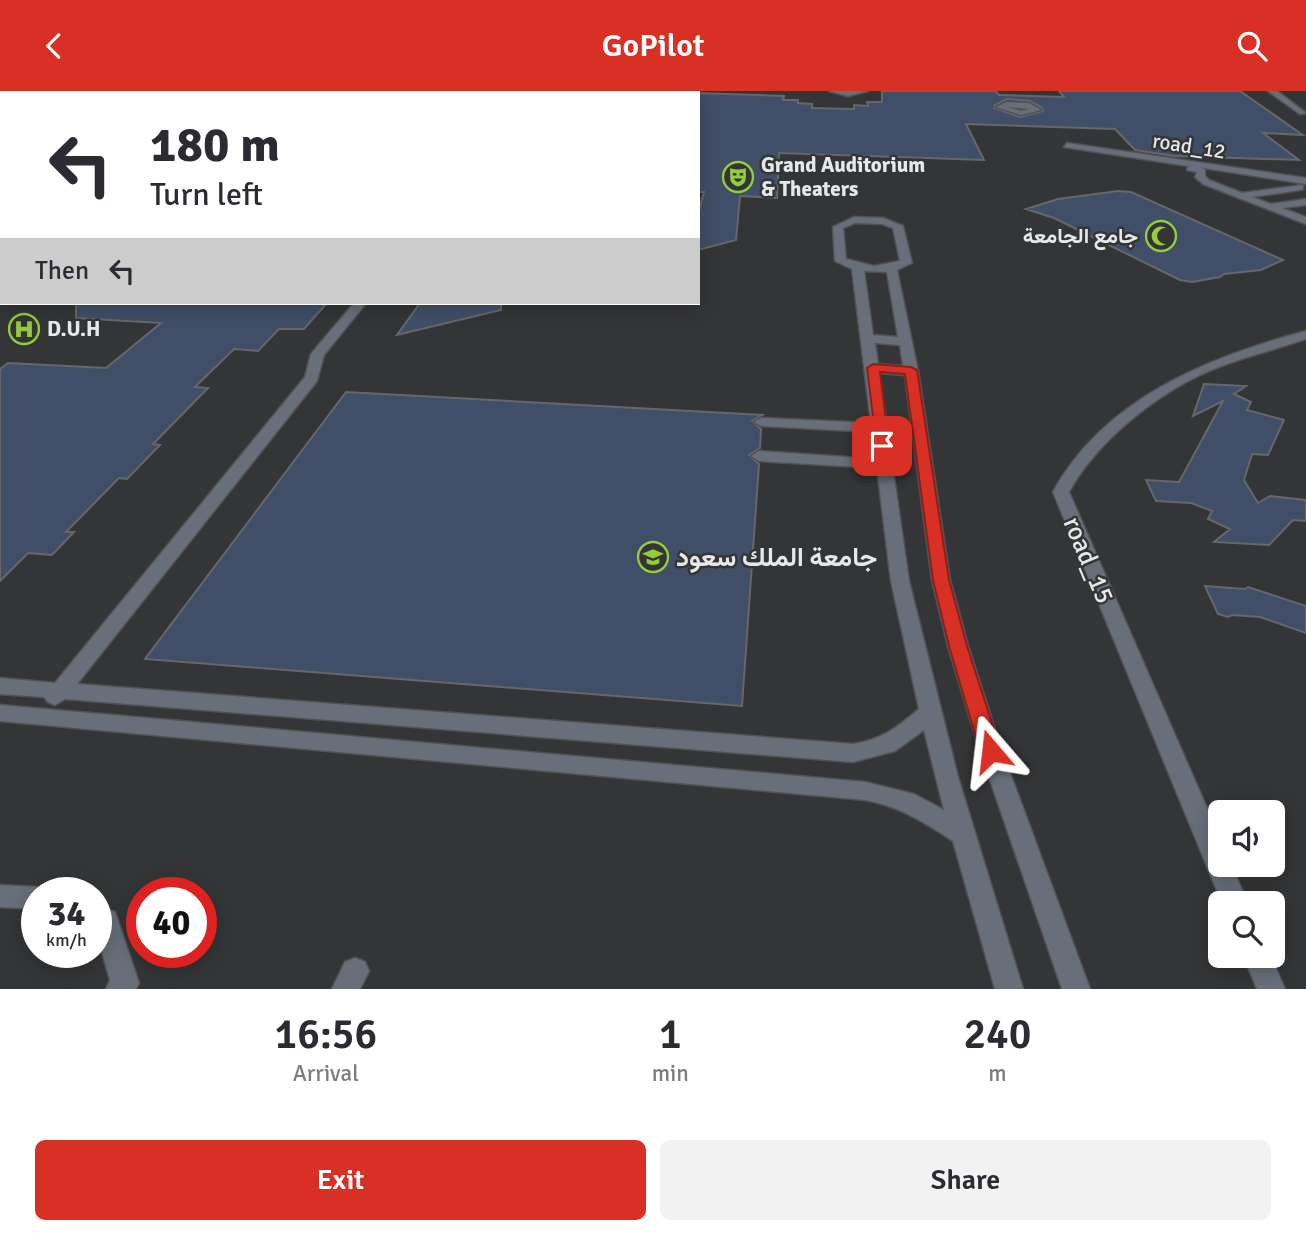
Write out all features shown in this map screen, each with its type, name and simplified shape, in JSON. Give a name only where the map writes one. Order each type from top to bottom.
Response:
[{"type":"street","points":[[833,91],[854,94],[864,91]]},
{"type":"street","points":[[1272,91],[1305,115]]},
{"type":"street","name":"road_12","points":[[1067,145],[1303,184]]},
{"type":"street","points":[[1159,171],[1198,169],[1204,173],[1202,179],[1213,185],[1304,219]]},
{"type":"street","points":[[1213,185],[1256,179]]},
{"type":"street","points":[[1241,195],[1303,184]]},
{"type":"street","points":[[1271,207],[1306,201]]},
{"type":"street","points":[[854,220],[898,226],[906,264],[892,270],[858,268],[841,261],[838,227],[854,220]]},
{"type":"street","points":[[858,268],[873,368],[893,544],[930,712],[962,834],[1009,989]]},
{"type":"street","points":[[892,270],[911,370],[941,580],[958,646],[995,763],[1076,989]]},
{"type":"street","points":[[40,716],[312,378],[318,354],[358,305]]},
{"type":"street","name":"road_15","points":[[1230,891],[1061,492],[1073,470],[1090,450],[1153,395],[1204,368],[1306,335]]},
{"type":"street","points":[[869,339],[904,341]]},
{"type":"street","points":[[873,368],[911,370]]},
{"type":"street","points":[[761,422],[880,428]]},
{"type":"street","points":[[759,456],[884,464]]},
{"type":"street","points":[[0,686],[853,753],[876,751],[894,744],[930,712]]},
{"type":"street","points":[[0,713],[874,792],[894,795],[920,807],[962,834]]},
{"type":"street","points":[[0,896],[21,897]]},
{"type":"street","points":[[112,940],[125,983],[120,989]]},
{"type":"street","points":[[1261,968],[1270,989]]},
{"type":"building","points":[[882,91],[996,91],[999,95],[1064,97],[1059,91],[1240,91],[1303,135],[1263,133],[1299,160],[1174,156],[1135,150],[1115,129],[966,124],[984,160],[779,153],[777,198],[740,196],[736,240],[700,249],[700,207],[704,192],[700,192],[700,93],[784,96],[783,100],[798,100],[798,103],[812,104],[812,108],[854,109],[854,105],[868,106],[867,102],[882,102]],"holes":[[[1007,99],[1030,101],[1043,111],[1020,117],[994,108]]]},
{"type":"building","name":"جامع الجامعة","points":[[1118,191],[1131,192],[1283,260],[1261,270],[1224,274],[1192,282],[1180,280],[1054,218],[1026,209],[1058,199]]},
{"type":"building","points":[[76,305],[325,305],[304,329],[279,329],[258,351],[234,349],[195,387],[208,388],[153,444],[160,445],[127,479],[119,478],[66,532],[74,532],[52,555],[28,553],[0,581],[0,369],[8,363],[106,368],[161,323],[76,318]]},
{"type":"building","points":[[419,305],[501,305],[501,310],[397,335]]},
{"type":"building","points":[[1204,384],[1246,386],[1234,394],[1251,402],[1247,410],[1284,420],[1268,455],[1252,454],[1244,480],[1258,503],[1270,496],[1306,500],[1306,521],[1293,520],[1269,545],[1214,542],[1230,529],[1208,519],[1212,511],[1191,503],[1156,501],[1146,480],[1179,482],[1223,401],[1193,416]]},
{"type":"building","points":[[346,392],[762,415],[752,421],[761,429],[760,448],[749,455],[759,464],[742,706],[145,659]]},
{"type":"building","points":[[1205,586],[1248,587],[1306,606],[1306,633],[1260,617],[1228,617],[1218,614]]},
{"type":"place","name":"Grand Auditorium & Theaters","points":[[738,177]]},
{"type":"place","name":"جامع الجامعة","points":[[1161,236]]},
{"type":"place","name":"D.U.H","points":[[24,329]]},
{"type":"place","name":"جامعة الملك سعود","points":[[653,557]]},
{"type":"route","points":[[882,446],[873,368],[911,370],[941,580],[958,646],[991,751]]}]
